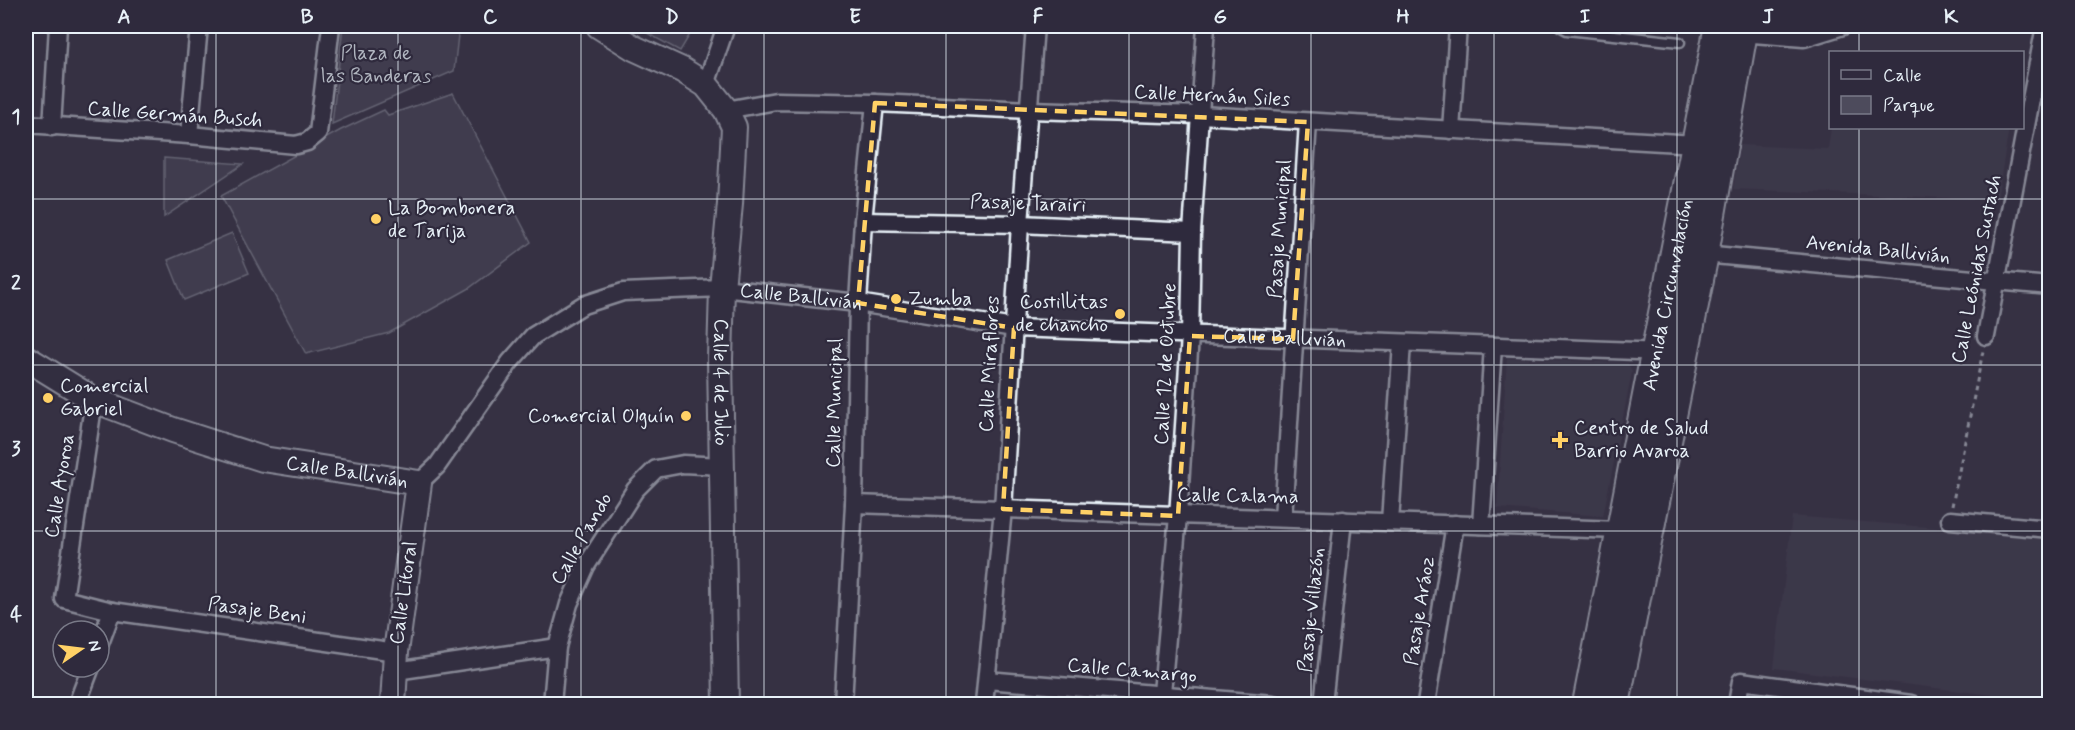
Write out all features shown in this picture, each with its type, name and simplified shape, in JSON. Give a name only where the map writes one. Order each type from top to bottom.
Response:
[{"type":"highway","name":"Avenida Circunvalación","points":[[1614,705],[1670,352],[1696,144],[1735,28]]},
{"type":"highway","name":"Avenida Circunvalación","points":[[1588,705],[1620,530],[1670,352],[1703,254],[1735,28]]},
{"type":"street","points":[[52,127],[58,26]]},
{"type":"street","points":[[189,135],[199,26]]},
{"type":"street","name":"Calle Germán Busch","points":[[26,124],[296,145],[307,142],[318,133],[332,26]]},
{"type":"street","points":[[706,85],[726,26]]},
{"type":"street","name":"Calle Miraflores","points":[[984,705],[1003,509],[1020,224],[1035,26]]},
{"type":"street","name":"Calle 12 de Octubre","points":[[1161,700],[1178,516],[1190,336],[1192,232],[1206,26]]},
{"type":"street","points":[[1451,130],[1458,26]]},
{"type":"street","points":[[1735,28],[1804,38],[1843,26]]},
{"type":"street","name":"Calle Leónidas Sustach","points":[[1986,336],[2045,26]]},
{"type":"street","name":"Calle 4 de Julio","points":[[605,29],[634,48],[682,70],[706,85],[726,110],[734,127],[722,288],[720,359],[726,705]]},
{"type":"street","name":"Calle Hernán Siles","points":[[726,110],[776,101],[875,103],[1200,115],[1696,144]]},
{"type":"street","name":"Calle Municipal","points":[[843,705],[854,504],[862,221],[875,103]]},
{"type":"street","name":"Pasaje Municipal","points":[[1283,518],[1308,122]]},
{"type":"street","name":"Pasaje Tarairi","points":[[862,221],[1020,224],[1192,232]]},
{"type":"street","name":"Avenida Ballivián","points":[[1703,254],[2049,286]]},
{"type":"street","name":"Calle Ballivián","points":[[26,358],[94,400],[173,430],[263,459],[419,483],[437,466],[510,362],[533,336],[583,305],[623,292],[722,288],[858,303],[1014,328],[1670,352]]},
{"type":"street","points":[[1390,522],[1402,343]]},
{"type":"street","points":[[1481,525],[1493,346]]},
{"type":"street","name":"Calle Ayoroa","points":[[94,400],[64,599],[112,611]]},
{"type":"street","name":"Calle Pando","points":[[552,705],[557,647],[569,604],[586,566],[635,490],[656,469],[683,464],[722,466]]},
{"type":"street","name":"Calle Litoral","points":[[393,705],[396,662],[419,483]]},
{"type":"street","name":"Calle Calama","points":[[854,504],[1620,530]]},
{"type":"street","name":"Pasaje Villazón","points":[[1323,705],[1343,520]]},
{"type":"street","points":[[1950,520],[2049,529]]},
{"type":"street","name":"Pasaje Aráoz","points":[[1426,705],[1455,524]]},
{"type":"street","points":[[109,619],[112,611]]},
{"type":"street","name":"Pasaje Beni","points":[[112,611],[396,662],[557,647]]},
{"type":"street","points":[[77,705],[87,679]]},
{"type":"street","name":"Calle Camargo","points":[[987,680],[1161,700],[1273,705]]},
{"type":"street","points":[[1737,705],[1741,681],[1911,705]]},
{"type":"lane","points":[[1560,26],[1567,30],[1680,42]]},
{"type":"path","name":"Calle Leónidas Sustach","points":[[1950,520],[1986,336]]},
{"type":"highlighted area","points":[[875,103],[1308,122],[1293,339],[1190,336],[1178,516],[1003,509],[1014,328],[858,303]]},
{"type":"shaded area","points":[[1831,129],[2009,129],[1997,200],[1733,189],[1740,145],[1828,149]]},
{"type":"shaded area","name":"Centro de Salud Barrio Avaroa","points":[[1507,358],[1628,363],[1632,372],[1603,516],[1497,508]]},
{"type":"shaded area","points":[[1792,516],[2049,537],[2049,702],[1774,668]]},
{"type":"green space","name":"Plaza de las Banderas","points":[[343,26],[459,26],[454,71],[332,124]]},
{"type":"green space","points":[[652,26],[695,26],[680,51],[647,33]]},
{"type":"green space","name":"La Bombonera de Tarija","points":[[453,93],[531,242],[468,289],[389,333],[306,354],[221,196],[341,130],[384,110],[388,115]]},
{"type":"green space","points":[[164,158],[243,164],[164,217]]},
{"type":"green space","points":[[232,233],[249,273],[184,300],[168,260]]},
{"type":"place","name":"La Bombonera de Tarija","points":[[376,219]]},
{"type":"place","name":"Zumba","points":[[896,299]]},
{"type":"place","name":"Costillitas de chancho","points":[[1120,314]]},
{"type":"place","name":"Comercial Gabriel","points":[[48,398]]},
{"type":"place","name":"Comercial Olguín","points":[[686,416]]},
{"type":"place","name":"Centro de Salud Barrio Avaroa","points":[[1560,440]]}]
